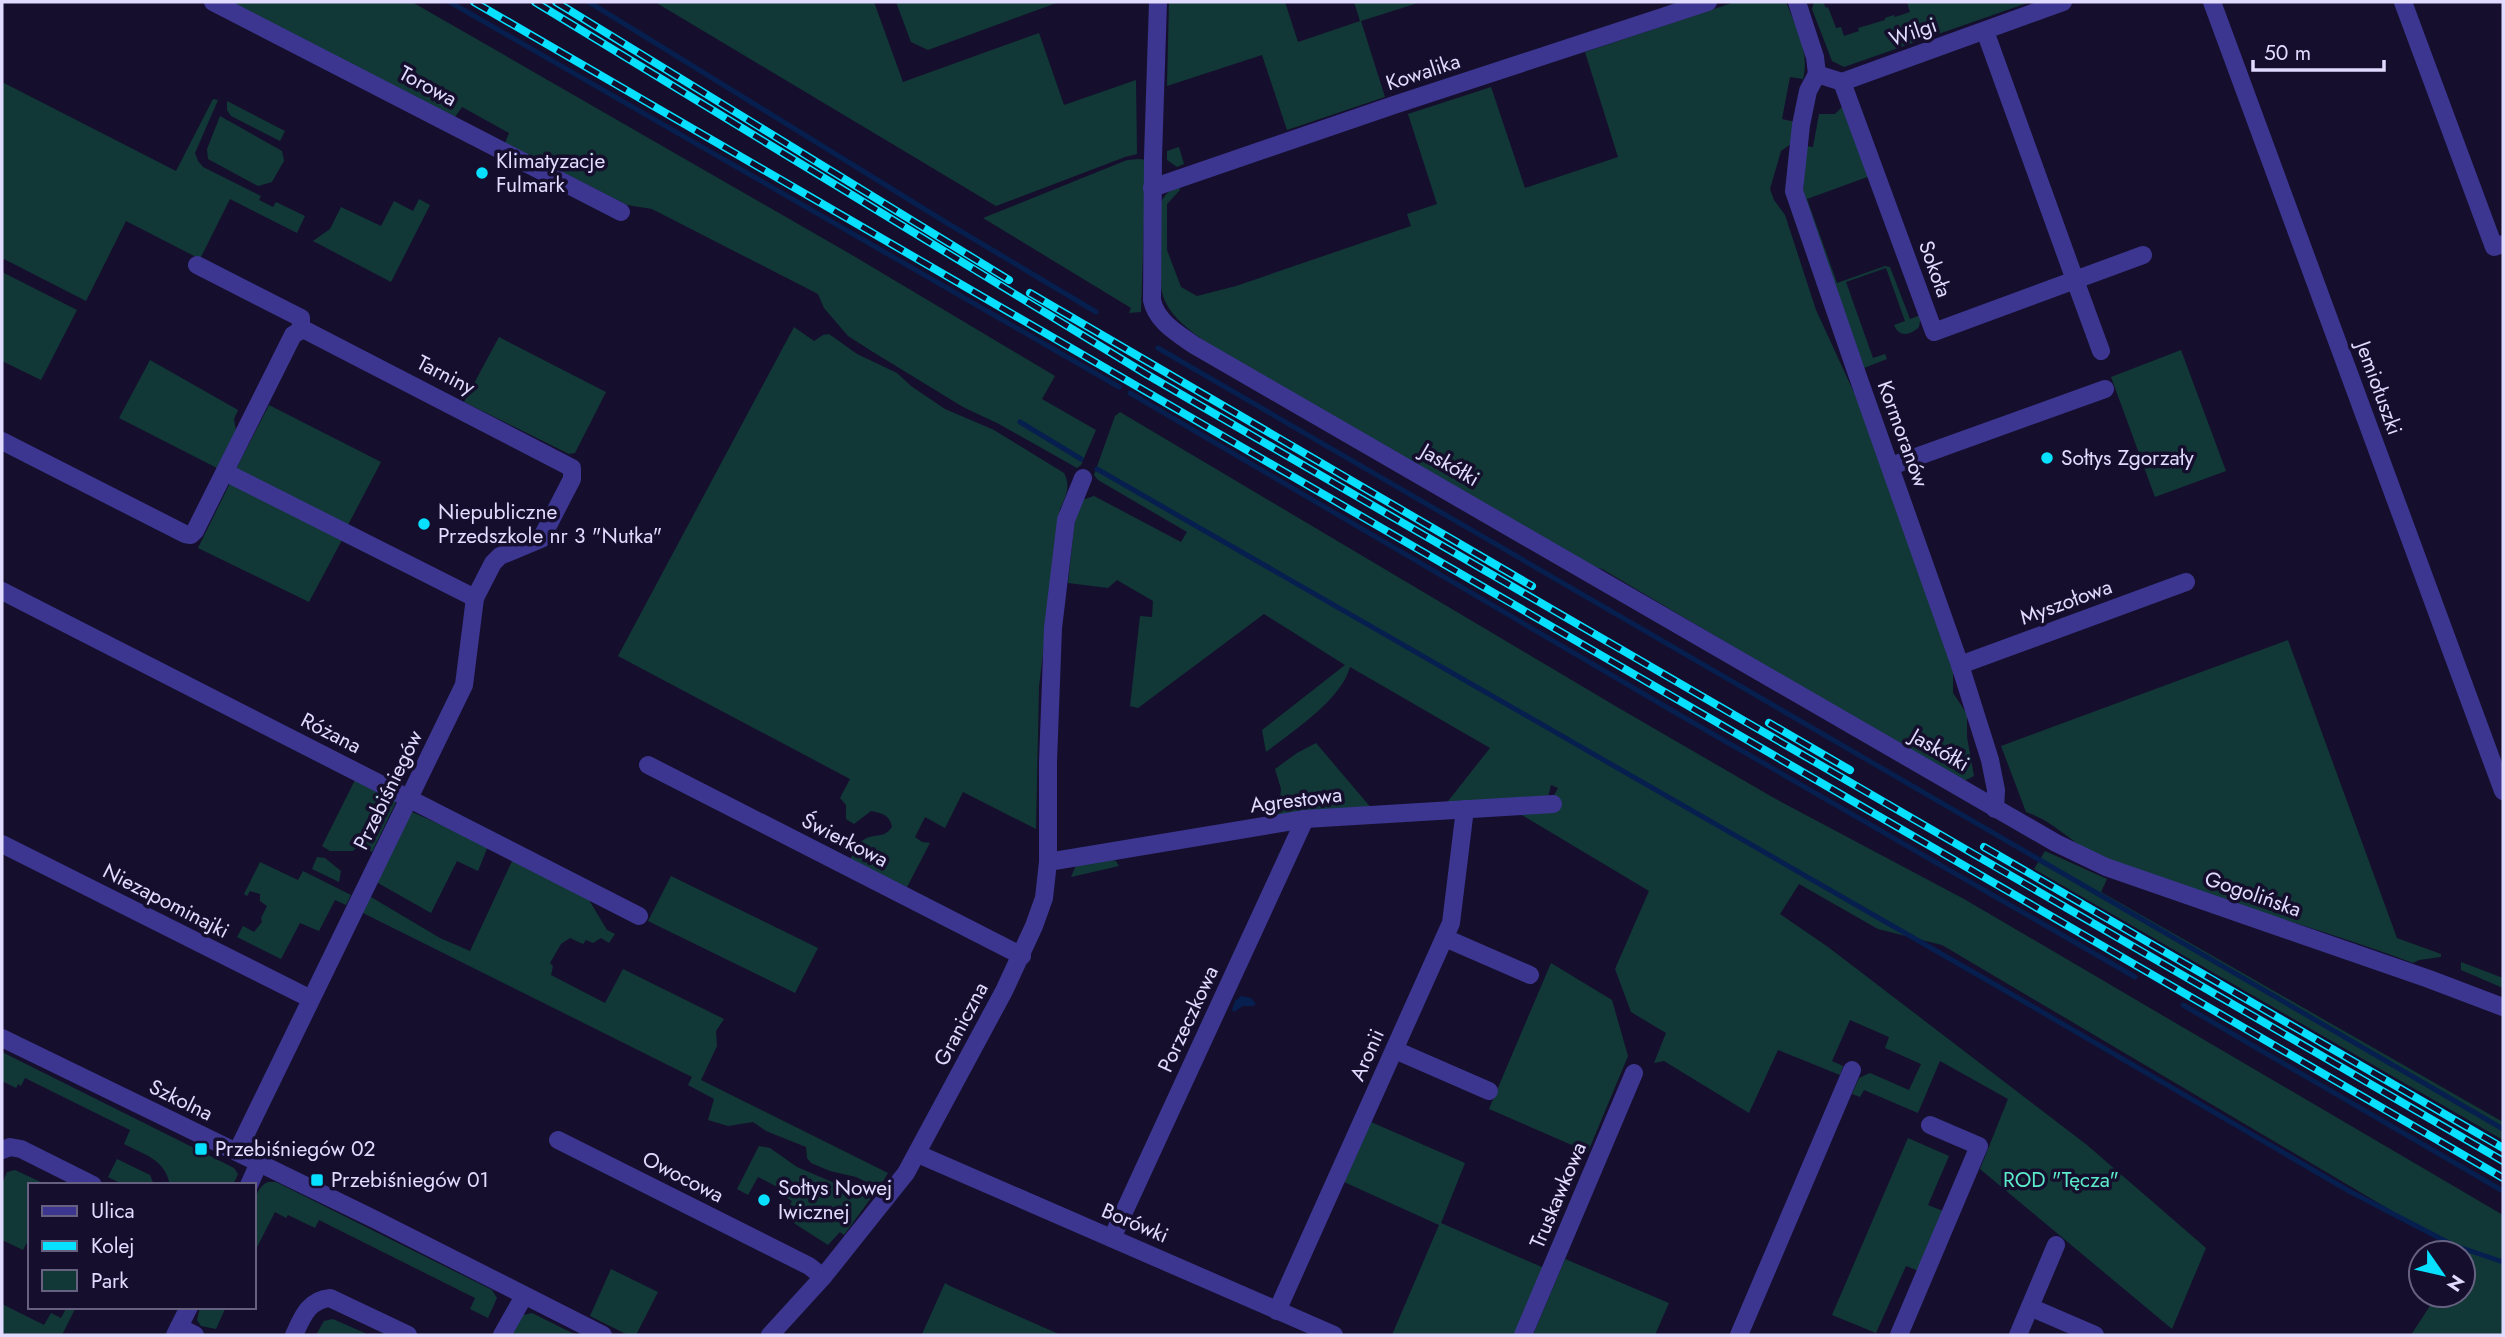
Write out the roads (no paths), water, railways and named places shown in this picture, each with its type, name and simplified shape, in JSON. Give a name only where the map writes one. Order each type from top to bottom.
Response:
[{"type":"street","name":"Torowa","points":[[214,2],[621,212]]},
{"type":"street","name":"Jaskółki","points":[[1158,2],[1152,188],[1153,307],[1164,322],[1194,345],[1750,664],[1995,809]]},
{"type":"street","name":"Kowalika","points":[[1152,188],[1404,101],[1708,2]]},
{"type":"street","points":[[1797,2],[1815,57],[1817,74],[1842,82]]},
{"type":"street","name":"Wilgi","points":[[1842,82],[2063,2]]},
{"type":"street","name":"Jemiołuszki","points":[[2212,2],[2503,791]]},
{"type":"street","points":[[2403,2],[2494,247],[2503,244]]},
{"type":"street","points":[[1985,31],[2101,351]]},
{"type":"street","name":"Kormoranów","points":[[1817,74],[1808,91],[1801,125],[1794,191],[1960,665],[1990,760],[1996,790],[1995,809]]},
{"type":"street","name":"Sokoła","points":[[1842,82],[1934,332],[2143,255]]},
{"type":"street","name":"Tarniny","points":[[197,265],[301,318],[301,330],[311,331],[569,465]]},
{"type":"street","points":[[2,441],[188,535],[195,531],[293,335],[301,330]]},
{"type":"street","points":[[1891,466],[2105,389]]},
{"type":"street","name":"Przebiśniegów","points":[[237,1152],[464,685],[475,598],[493,563],[500,556],[541,539],[572,479],[573,472],[569,465]]},
{"type":"street","points":[[225,472],[475,598]]},
{"type":"street","name":"Graniczna","points":[[770,1335],[823,1277],[906,1173],[918,1154],[1022,956],[1044,898],[1048,862],[1050,679],[1066,520],[1083,478]]},
{"type":"street","name":"Myszołowa","points":[[1960,665],[2186,582]]},
{"type":"street","name":"Różana","points":[[2,591],[639,916]]},
{"type":"street","name":"Świerkowa","points":[[648,765],[1022,956]]},
{"type":"street","name":"Agrestowa","points":[[1048,862],[1305,819],[1553,804]]},
{"type":"street","name":"Aronii","points":[[1277,1311],[1451,923],[1465,809]]},
{"type":"street","name":"Gogolińska","points":[[1995,809],[2106,867],[2503,1007]]},
{"type":"street","name":"Porzeczkowa","points":[[1112,1238],[1305,819]]},
{"type":"street","name":"Niezapominajki","points":[[2,844],[311,999]]},
{"type":"street","points":[[1445,938],[1530,975]]},
{"type":"street","name":"Szkolna","points":[[2,1038],[603,1335]]},
{"type":"street","points":[[1395,1050],[1489,1091]]},
{"type":"street","points":[[1739,1335],[1852,1070]]},
{"type":"street","name":"Truskawkowa","points":[[1523,1335],[1634,1073]]},
{"type":"street","points":[[1899,1335],[1979,1146],[1930,1125]]},
{"type":"street","name":"Owocowa","points":[[558,1140],[809,1266],[823,1277]]},
{"type":"street","points":[[2,1150],[10,1147],[21,1149],[89,1183]]},
{"type":"street","name":"Borówki","points":[[918,1154],[1334,1335]]},
{"type":"street","points":[[250,1183],[259,1163]]},
{"type":"street","points":[[2018,1335],[2056,1245]]},
{"type":"street","points":[[502,1335],[524,1296]]},
{"type":"street","points":[[294,1335],[307,1308],[330,1297],[408,1335]]},
{"type":"street","points":[[2030,1307],[2095,1335]]},
{"type":"street","points":[[183,1333],[189,1309]]},
{"type":"water","points":[[1241,996],[1251,998],[1256,1004],[1243,1006],[1234,1012],[1232,1010],[1235,1001]]},
{"type":"waterway","points":[[450,2],[1119,387]]},
{"type":"waterway","points":[[589,2],[1096,312]]},
{"type":"waterway","points":[[1158,348],[2503,1129]]},
{"type":"waterway","points":[[1130,393],[1678,714],[2135,977]]},
{"type":"waterway","points":[[1020,422],[1081,459]]},
{"type":"waterway","points":[[1097,469],[2349,1191],[2453,1245],[2503,1262]]},
{"type":"waterway","points":[[2183,1005],[2503,1191]]},
{"type":"railway","points":[[474,2],[2503,1178]]},
{"type":"railway","points":[[535,2],[1146,374],[2503,1161]]},
{"type":"railway","points":[[556,2],[1009,280]]},
{"type":"railway","points":[[1030,293],[1532,586]]},
{"type":"railway","points":[[1769,723],[1850,770]]},
{"type":"railway","points":[[1984,847],[2503,1148]]},
{"type":"place","name":"Klimatyzacje Fulmark","points":[[482,173]]},
{"type":"place","name":"Sołtys Zgorzały","points":[[2047,458]]},
{"type":"place","name":"Niepubliczne Przedszkole nr 3 \"Nutka\"","points":[[424,524]]},
{"type":"place","name":"Przebiśniegów 02","points":[[201,1149]]},
{"type":"place","name":"Przebiśniegów 01","points":[[317,1180]]},
{"type":"place","name":"Sołtys Nowej Iwicznej","points":[[764,1200]]},
{"type":"park label","name":"ROD \"Tęcza\"","points":[[2061,1180]]}]
